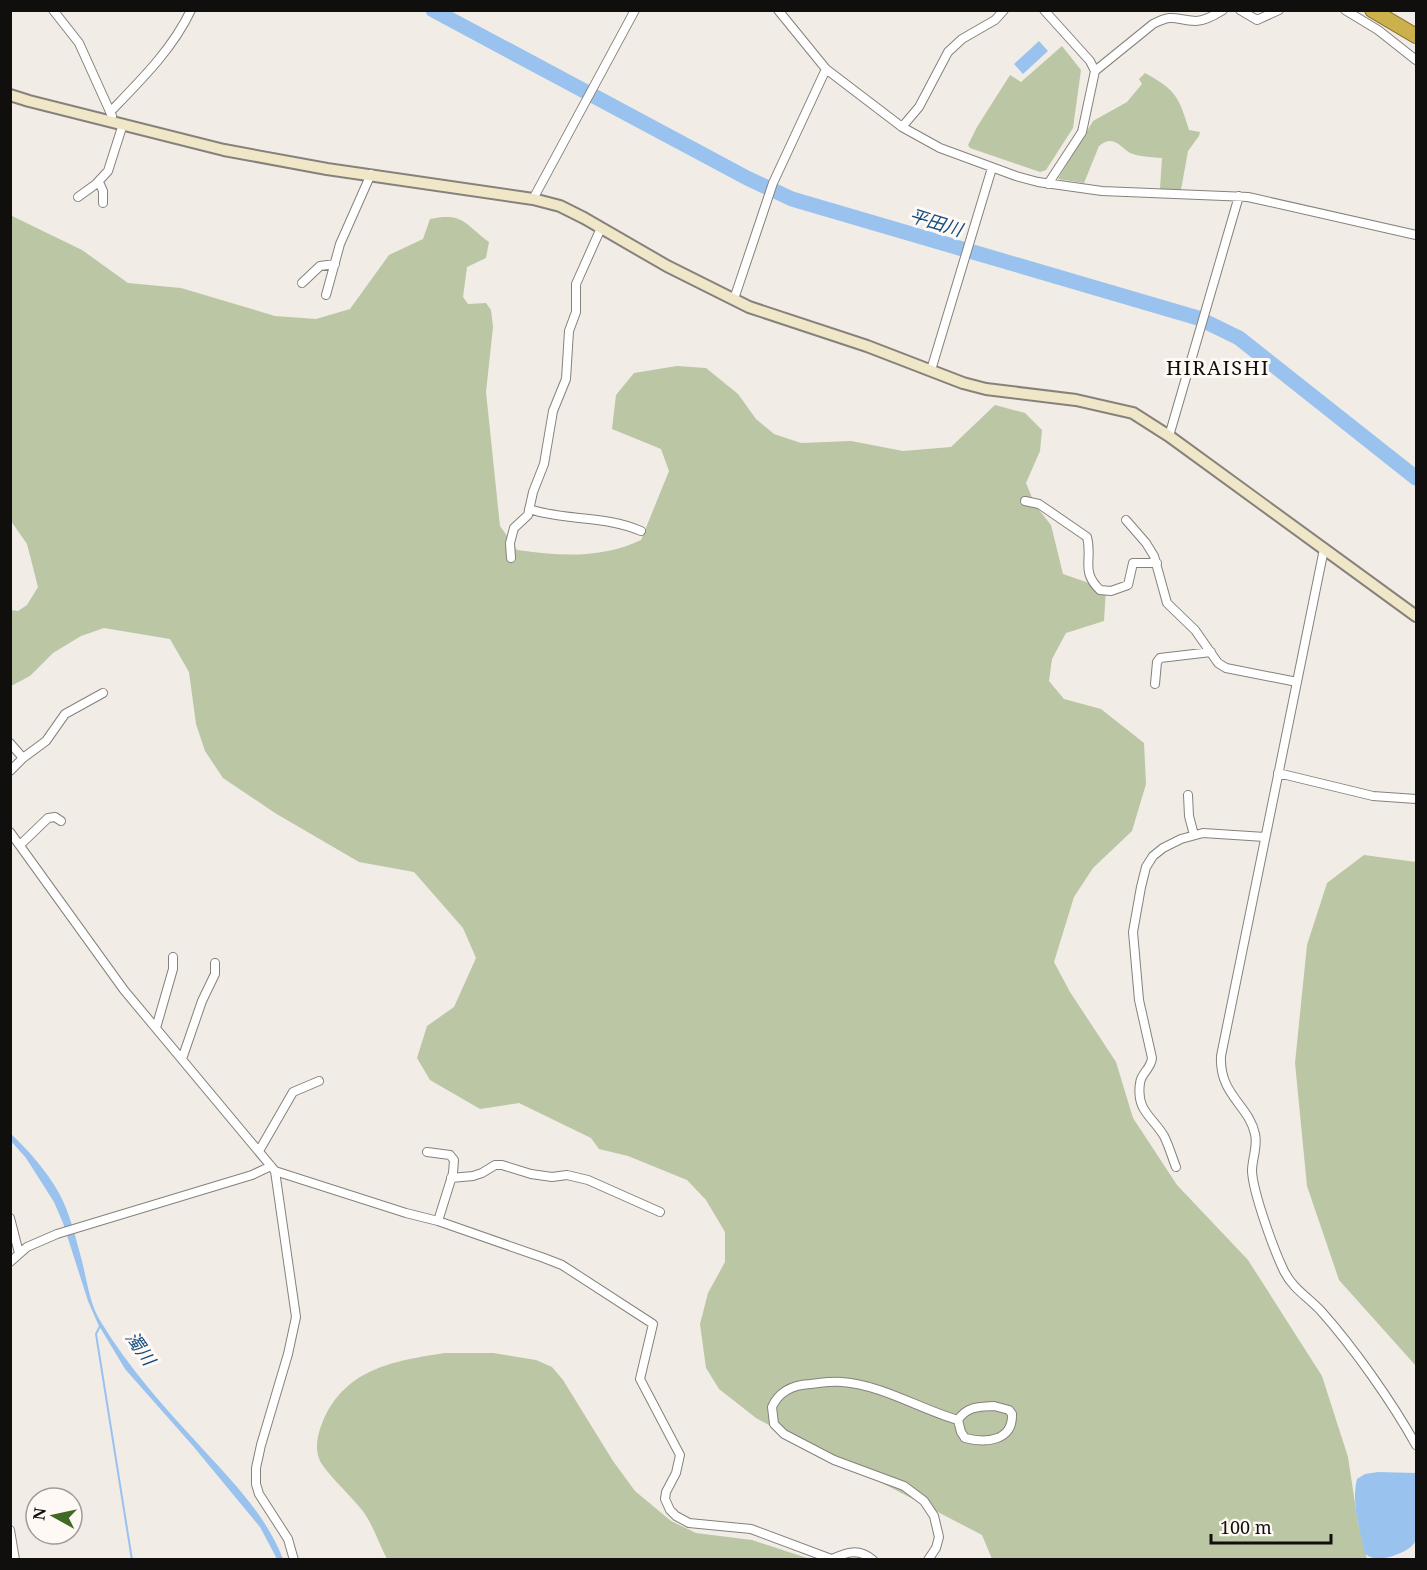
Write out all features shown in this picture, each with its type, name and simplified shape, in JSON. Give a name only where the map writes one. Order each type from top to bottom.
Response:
[{"type":"highway","points":[[1372,10],[1416,36]]},
{"type":"street","points":[[53,10],[79,43],[116,119]]},
{"type":"street","points":[[78,197],[99,182],[108,171],[116,119],[169,48],[191,10]]},
{"type":"street","points":[[533,199],[635,10]]},
{"type":"street","points":[[778,10],[826,69],[902,127],[940,148],[992,168],[1048,184],[1102,191],[1239,196],[1302,208],[1416,236]]},
{"type":"street","points":[[902,127],[923,99],[948,52],[962,39],[995,20],[1004,10]]},
{"type":"street","points":[[1044,10],[1090,61],[1095,72],[1082,132],[1048,184]]},
{"type":"street","points":[[1095,72],[1153,24],[1161,20],[1174,16],[1200,20],[1223,10]]},
{"type":"street","points":[[1240,10],[1257,20],[1279,10]]},
{"type":"street","points":[[1346,10],[1378,30],[1416,60]]},
{"type":"street","points":[[734,299],[772,184],[826,69]]},
{"type":"street","points":[[10,95],[116,119],[224,150],[327,169],[533,199],[560,206],[668,266],[749,307],[963,383],[986,389],[1076,400],[1133,413],[1169,436],[1416,616]]},
{"type":"street","points":[[931,370],[992,168]]},
{"type":"street","points":[[326,296],[340,244],[371,174]]},
{"type":"street","points":[[99,182],[104,191],[103,203]]},
{"type":"street","points":[[1169,436],[1239,196]]},
{"type":"street","points":[[511,558],[510,543],[514,528],[528,515],[544,464],[553,411],[566,379],[569,331],[576,312],[576,284],[601,228]]},
{"type":"street","points":[[302,283],[320,266],[335,264]]},
{"type":"street","points":[[1025,501],[1039,504],[1087,537],[1089,545],[1087,568],[1091,580],[1100,590],[1111,591],[1128,585],[1133,563],[1157,563]]},
{"type":"street","points":[[529,509],[544,514],[620,523],[641,531]]},
{"type":"street","points":[[1126,520],[1146,543],[1157,563],[1167,603],[1195,630],[1218,663],[1226,668],[1297,682]]},
{"type":"street","points":[[1324,549],[1220,1069],[1233,1098],[1252,1125],[1256,1135],[1252,1170],[1254,1183],[1284,1271],[1293,1286],[1320,1310],[1358,1358],[1406,1426],[1416,1445]]},
{"type":"street","points":[[1155,684],[1155,671],[1160,658],[1211,652]]},
{"type":"street","points":[[10,771],[22,758],[46,741],[65,714],[103,693]]},
{"type":"street","points":[[10,743],[22,758]]},
{"type":"street","points":[[1278,773],[1373,796],[1416,799]]},
{"type":"street","points":[[1188,795],[1189,816],[1194,835]]},
{"type":"street","points":[[20,845],[48,818],[55,817],[61,821]]},
{"type":"street","points":[[10,832],[123,990],[273,1168],[296,1317],[288,1354],[261,1445],[256,1468],[256,1484],[259,1494],[288,1539],[294,1560]]},
{"type":"street","points":[[1176,1167],[1163,1136],[1141,1105],[1140,1082],[1150,1067],[1152,1058],[1139,1000],[1133,932],[1141,886],[1148,861],[1163,848],[1181,838],[1203,833],[1265,837]]},
{"type":"street","points":[[156,1028],[174,969],[173,957]]},
{"type":"street","points":[[182,1059],[202,1000],[215,975],[215,963]]},
{"type":"street","points":[[259,1150],[293,1092],[319,1081]]},
{"type":"street","points":[[427,1152],[451,1156],[454,1163],[438,1221]]},
{"type":"street","points":[[451,1178],[472,1176],[495,1165],[552,1177],[567,1175],[588,1180],[660,1212]]},
{"type":"street","points":[[10,1262],[27,1247],[57,1234],[273,1168],[406,1213],[438,1221],[562,1265],[653,1324],[640,1379],[680,1455],[676,1473],[666,1492],[665,1499],[676,1516],[689,1523],[751,1529],[833,1559],[852,1551],[863,1553],[873,1560]]},
{"type":"street","points":[[10,1218],[19,1254]]},
{"type":"street","points":[[928,1560],[936,1548],[939,1537],[934,1516],[924,1500],[904,1486],[834,1460],[784,1434],[774,1424],[772,1407],[782,1393],[798,1385],[843,1382],[893,1394],[913,1404],[958,1420]]},
{"type":"street","points":[[994,1406],[1009,1410],[1012,1414],[1008,1431],[993,1440],[976,1441],[965,1438],[958,1420],[967,1410],[977,1407],[994,1406]]},
{"type":"street","points":[[10,1530],[15,1560]]},
{"type":"green space","points":[[1062,46],[1081,70],[1073,128],[1046,170],[1040,172],[970,148],[968,145],[977,127],[1010,75],[1021,82]]},
{"type":"green space","points":[[1145,73],[1170,90],[1179,102],[1189,130],[1200,132],[1188,151],[1181,190],[1160,189],[1162,158],[1133,154],[1110,141],[1099,146],[1084,183],[1058,179],[1093,121],[1127,102],[1142,84],[1139,79]]},
{"type":"green space","points":[[10,215],[82,250],[128,283],[181,288],[275,316],[316,319],[350,309],[389,255],[423,239],[430,219],[450,217],[463,221],[489,242],[486,258],[467,267],[463,297],[468,304],[486,303],[491,310],[493,327],[486,392],[500,526],[517,550],[549,554],[596,553],[641,540],[669,471],[661,449],[612,429],[616,395],[634,373],[677,366],[706,368],[738,394],[756,419],[774,434],[801,443],[851,441],[903,451],[951,447],[995,405],[1025,413],[1042,430],[1040,451],[1026,483],[1035,505],[1051,525],[1063,574],[1106,589],[1104,621],[1066,633],[1052,659],[1049,681],[1064,699],[1101,709],[1144,743],[1146,784],[1132,831],[1093,868],[1074,897],[1054,962],[1070,992],[1116,1062],[1133,1118],[1177,1185],[1248,1260],[1322,1376],[1348,1457],[1358,1523],[1367,1559],[992,1559],[982,1535],[825,1456],[756,1418],[719,1389],[706,1368],[700,1324],[708,1293],[725,1262],[725,1232],[706,1200],[687,1180],[628,1156],[599,1149],[591,1138],[519,1103],[480,1109],[430,1080],[417,1058],[427,1026],[454,1007],[476,958],[463,928],[414,872],[359,862],[275,813],[223,778],[205,751],[196,724],[189,672],[170,639],[104,628],[81,636],[53,653],[30,676],[11,686],[11,610],[18,611],[27,605],[38,587],[27,544],[11,521]]},
{"type":"green space","points":[[1364,855],[1416,862],[1416,1366],[1339,1280],[1307,1186],[1295,1063],[1307,945],[1327,883]]},
{"type":"green space","points":[[445,1353],[493,1353],[536,1360],[552,1367],[563,1380],[613,1461],[635,1491],[671,1521],[696,1533],[752,1540],[810,1559],[387,1559],[366,1516],[320,1461],[317,1441],[320,1430],[333,1403],[358,1378],[390,1364]]},
{"type":"water","points":[[1039,41],[1048,51],[1023,74],[1014,64]]},
{"type":"water","name":"濁川","points":[[10,1133],[43,1169],[63,1201],[75,1235],[89,1293],[101,1322],[160,1402],[258,1513],[283,1559],[277,1559],[260,1527],[125,1369],[98,1324],[88,1301],[54,1202],[26,1158],[11,1141]]},
{"type":"water","points":[[1416,1473],[1418,1519],[1416,1540],[1406,1550],[1386,1558],[1371,1557],[1365,1554],[1355,1497],[1357,1479],[1365,1474]]},
{"type":"waterway","name":"平田川","points":[[433,10],[747,178],[792,199],[1198,318],[1239,338],[1416,478]]},
{"type":"waterway","points":[[100,1326],[96,1334],[132,1560]]},
{"type":"district","name":"HIRAISHI","points":[[1218,367]]}]
